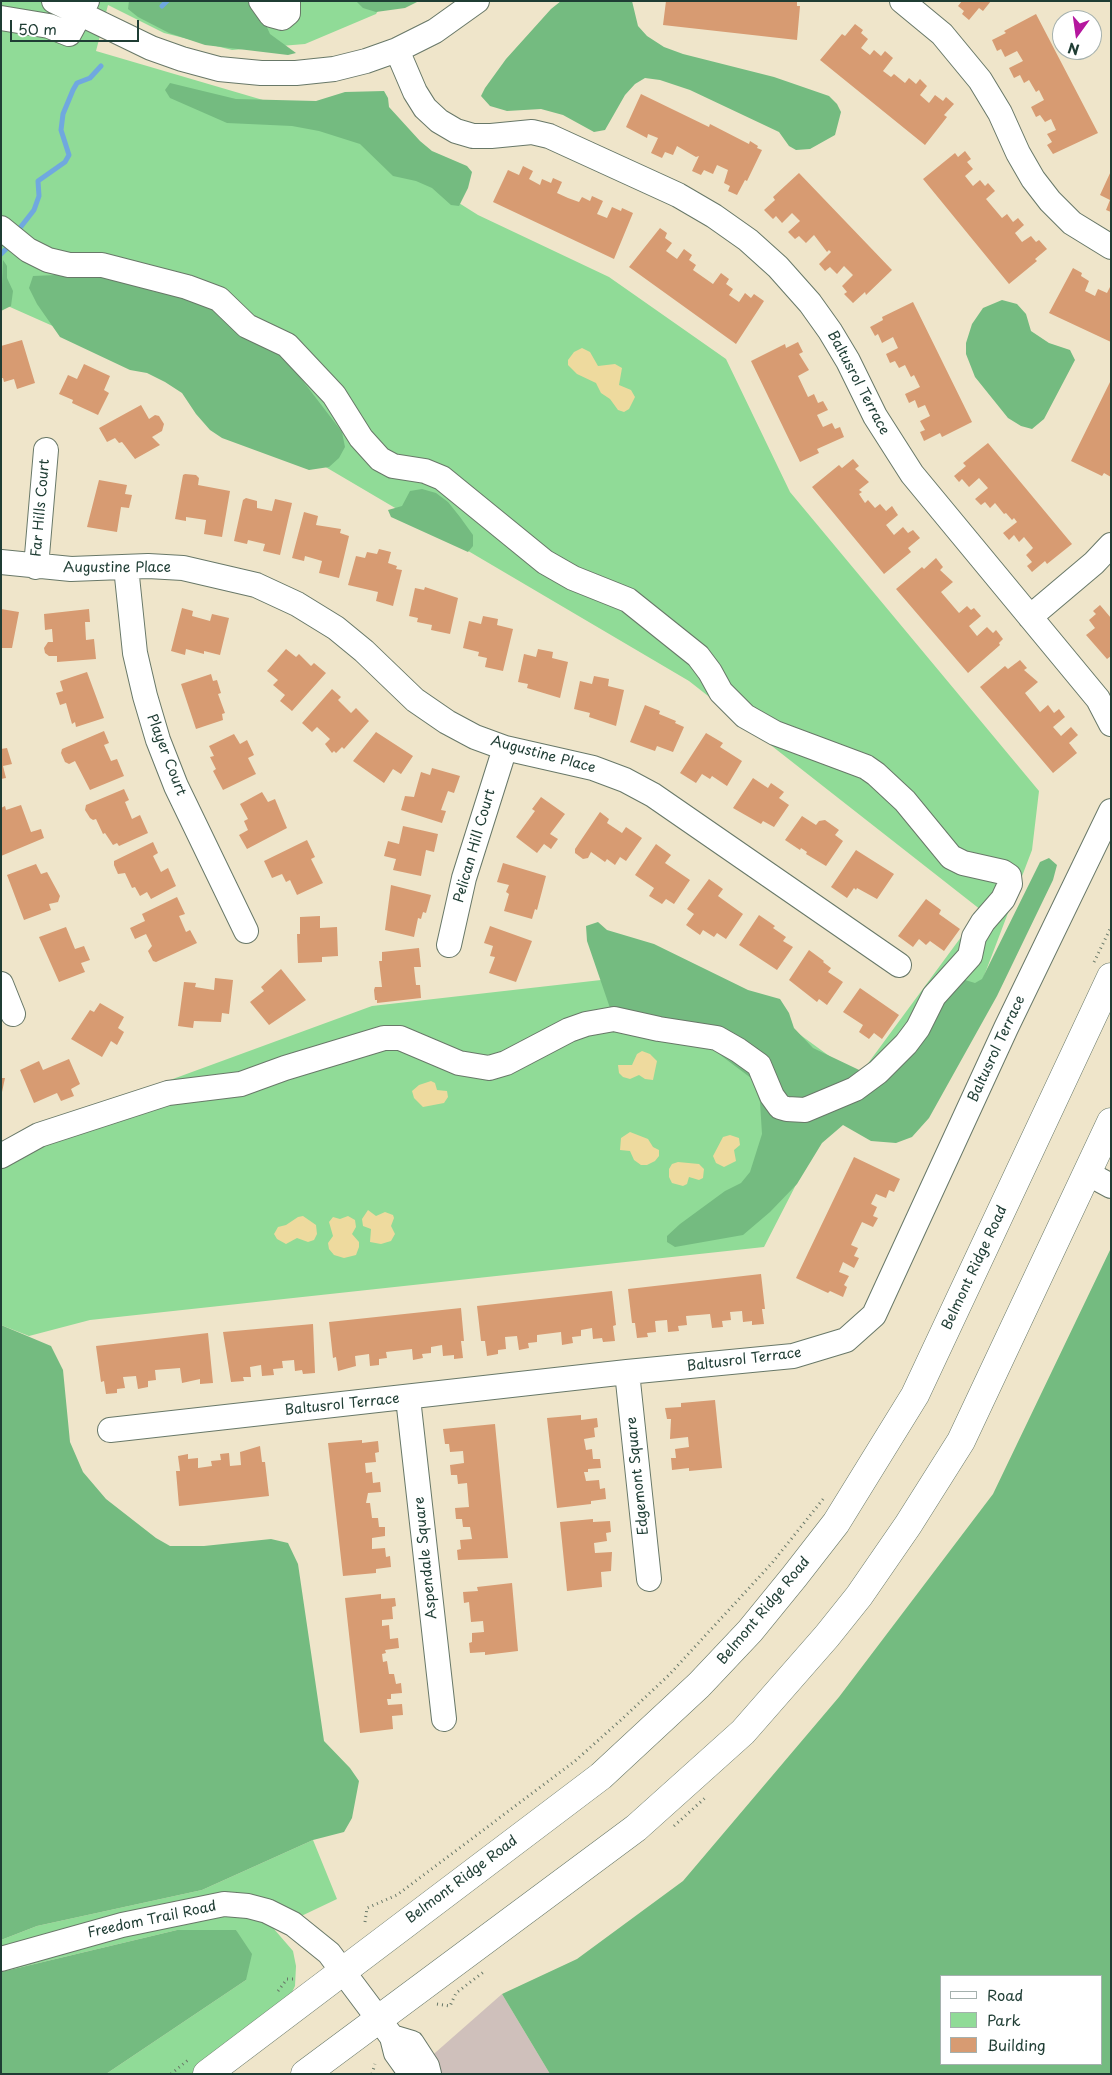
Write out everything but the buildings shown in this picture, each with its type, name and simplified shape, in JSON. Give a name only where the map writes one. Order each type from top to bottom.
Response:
[{"type":"main road","name":"Belmont Ridge Road","points":[[207,2074],[615,1763],[699,1686],[750,1631],[841,1516],[915,1395],[1101,972]]},
{"type":"main road","points":[[305,2074],[385,2029],[636,1828],[743,1732],[827,1636],[859,1596],[908,1525],[961,1440],[1111,1122]]},
{"type":"street","points":[[54,1],[83,8],[151,48],[182,59],[219,68],[261,73],[296,73],[334,69],[366,61],[397,50],[434,31],[477,1]]},
{"type":"street","points":[[260,1],[271,14],[282,18],[288,13],[288,1]]},
{"type":"street","points":[[902,1],[942,34],[980,80],[1000,113],[1033,180],[1050,201],[1072,223],[1111,247]]},
{"type":"street","points":[[1,18],[49,26],[69,34],[83,8]]},
{"type":"street","name":"Baltusrol Terrace","points":[[397,50],[414,92],[425,108],[439,121],[456,131],[472,136],[532,132],[549,136],[678,195],[714,216],[760,251],[810,303],[830,331],[848,360],[875,416],[912,474],[1098,699],[1111,724]]},
{"type":"street","points":[[1,228],[28,250],[58,263],[102,265],[187,287],[218,299],[247,326],[287,345],[334,395],[361,438],[380,459],[393,466],[425,471],[442,478],[554,567],[573,578],[628,600],[698,656],[726,697],[745,716],[764,728],[853,760],[871,770],[905,801],[951,857],[963,863],[1003,872],[1009,876],[1010,884],[1003,899],[983,922],[974,937],[970,956],[934,996],[918,1028],[906,1044],[861,1086],[805,1110],[780,1107],[772,1096],[759,1065],[717,1038],[659,1029],[614,1019],[595,1021],[569,1030],[506,1063],[489,1068],[459,1063],[408,1040],[384,1038],[285,1068],[242,1084],[168,1094],[39,1135],[1,1156]]},
{"type":"street","name":"Far Hills Court","points":[[36,567],[46,450]]},
{"type":"street","points":[[1030,617],[1094,563],[1111,545]]},
{"type":"street","name":"Augustine Place","points":[[1,562],[36,567],[148,566],[183,568],[224,576],[256,585],[297,604],[350,640],[423,705],[468,733],[505,748],[593,768],[625,780],[654,795],[899,965]]},
{"type":"street","name":"Player Court","points":[[126,567],[136,653],[145,696],[158,740],[176,786],[246,931]]},
{"type":"street","name":"Pelican Hill Court","points":[[449,945],[464,878],[505,748]]},
{"type":"street","name":"Baltusrol Terrace","points":[[110,1430],[627,1372],[793,1356],[846,1340],[874,1315],[1006,1028],[1111,811]]},
{"type":"street","points":[[1,984],[12,1014]]},
{"type":"street","points":[[1087,1173],[1111,1186]]},
{"type":"street","name":"Edgemont Square","points":[[627,1372],[649,1579]]},
{"type":"street","name":"Aspendale Square","points":[[408,1398],[444,1719]]},
{"type":"street","name":"Freedom Trail Road","points":[[1,1959],[122,1925],[224,1904],[248,1906],[267,1911],[293,1924],[329,1953],[385,2029],[396,2054],[411,2074]]},
{"type":"street","points":[[385,2029],[412,2043],[427,2066],[429,2074]]},
{"type":"path","points":[[1101,972],[1111,927]]},
{"type":"path","points":[[365,1922],[367,1908],[397,1895],[575,1761],[622,1719],[669,1675],[772,1563],[829,1490]]},
{"type":"path","points":[[372,2074],[374,2064]]},
{"type":"shaded area","points":[[502,1994],[550,2074],[411,2074]]},
{"type":"green space","points":[[1,1],[384,1],[376,14],[305,44],[232,50],[164,33],[108,5],[96,51],[314,115],[370,147],[478,215],[609,277],[726,359],[790,492],[1039,791],[1032,850],[960,1039],[822,1134],[764,1247],[90,1320],[29,1336],[1,1325],[1,1142],[372,1006],[698,969],[747,996],[858,1077],[981,910],[689,681],[188,386],[1,303]]},
{"type":"green space","points":[[129,1],[255,1],[270,34],[296,53],[288,55],[205,45],[169,33],[138,17],[128,9]]},
{"type":"green space","points":[[356,1],[419,1],[405,8],[376,12],[363,8]]},
{"type":"green space","points":[[561,1],[632,1],[638,26],[647,36],[664,47],[683,54],[774,77],[829,96],[837,104],[841,112],[835,135],[810,149],[796,150],[789,146],[779,132],[690,90],[660,80],[645,78],[635,84],[625,95],[605,130],[594,132],[563,115],[541,109],[507,111],[490,106],[481,96],[485,88],[506,59],[551,9]]},
{"type":"green space","points":[[170,83],[236,99],[316,101],[345,92],[384,91],[388,98],[389,107],[420,141],[432,151],[467,166],[472,172],[468,188],[459,206],[451,205],[432,188],[416,181],[393,176],[360,144],[319,131],[292,126],[227,123],[170,98],[165,90]]},
{"type":"green space","points":[[3,260],[7,266],[7,278],[13,291],[11,306],[1,311]]},
{"type":"green space","points":[[102,273],[155,292],[176,293],[194,299],[213,310],[228,324],[283,355],[342,432],[345,447],[339,458],[329,467],[309,470],[222,438],[210,430],[196,414],[182,393],[165,382],[147,373],[130,370],[60,337],[37,304],[29,288],[33,276]]},
{"type":"green space","points":[[1002,300],[1017,304],[1026,314],[1031,331],[1049,343],[1070,350],[1075,360],[1044,419],[1032,429],[1021,426],[1008,418],[975,377],[966,354],[966,343],[972,324],[983,308]]},
{"type":"green space","points":[[422,489],[436,493],[448,502],[460,517],[473,535],[473,546],[468,552],[391,517],[388,510],[402,506],[410,491]]},
{"type":"green space","points":[[1049,858],[1057,865],[1053,880],[997,996],[929,1118],[912,1137],[896,1143],[871,1141],[843,1125],[822,1143],[797,1184],[770,1212],[743,1235],[675,1247],[667,1242],[667,1236],[680,1224],[725,1191],[741,1183],[750,1172],[762,1134],[760,1102],[751,1078],[687,1030],[626,1015],[610,1008],[587,941],[586,926],[598,922],[607,930],[654,944],[748,990],[780,999],[789,1013],[794,1028],[813,1048],[876,1078],[954,982],[965,980],[975,983],[982,979],[1040,862]]},
{"type":"green space","points":[[1111,1248],[1111,2074],[550,2074],[502,1994],[577,1959],[683,1881],[839,1697],[993,1494]]},
{"type":"green space","points":[[1,1325],[51,1346],[63,1370],[70,1442],[83,1472],[106,1499],[156,1538],[170,1546],[204,1546],[271,1539],[288,1543],[298,1564],[324,1741],[350,1768],[359,1781],[352,1818],[344,1832],[313,1840],[202,1890],[37,1926],[1,1940]]},
{"type":"green space","points":[[313,1840],[337,1899],[274,1929],[293,1951],[296,1966],[295,1986],[288,2000],[191,2074],[106,2074],[246,1980],[236,1930],[177,1930],[1,1972],[1,1940],[37,1926],[202,1890]]},
{"type":"green space","points":[[177,1930],[236,1930],[252,1954],[246,1980],[106,2074],[1,2074],[1,1972]]},
{"type":"sand","points":[[582,348],[590,352],[598,366],[615,364],[622,368],[619,385],[631,390],[635,397],[629,409],[624,412],[618,410],[610,399],[601,393],[596,383],[577,374],[568,365],[568,360],[574,352]]},
{"type":"sand","points":[[642,1051],[650,1054],[657,1061],[653,1080],[645,1079],[639,1075],[630,1079],[623,1077],[619,1073],[618,1065],[632,1065],[637,1054]]},
{"type":"sand","points":[[431,1081],[435,1083],[437,1090],[447,1091],[448,1097],[444,1103],[423,1107],[414,1098],[412,1091],[419,1085]]},
{"type":"sand","points":[[630,1132],[648,1139],[653,1147],[659,1150],[659,1156],[655,1161],[647,1165],[641,1165],[634,1160],[630,1151],[620,1150],[621,1138]]},
{"type":"sand","points":[[730,1135],[739,1138],[740,1145],[734,1150],[736,1161],[724,1167],[716,1163],[713,1156],[723,1137]]},
{"type":"sand","points":[[678,1162],[699,1164],[704,1169],[703,1178],[699,1180],[689,1177],[687,1184],[683,1186],[672,1183],[669,1177],[669,1169],[672,1164]]},
{"type":"sand","points":[[368,1210],[376,1216],[385,1212],[393,1215],[394,1218],[391,1226],[395,1234],[391,1241],[381,1244],[370,1242],[371,1229],[363,1226],[362,1219]]},
{"type":"sand","points":[[303,1216],[316,1225],[317,1234],[314,1240],[308,1242],[297,1238],[286,1244],[277,1239],[274,1234],[278,1227]]},
{"type":"sand","points":[[348,1216],[355,1220],[356,1227],[352,1234],[359,1242],[359,1247],[356,1255],[344,1258],[334,1255],[329,1249],[328,1243],[333,1236],[329,1222],[333,1217],[340,1219]]},
{"type":"waterway","points":[[162,6],[167,1]]},
{"type":"waterway","points":[[16,233],[34,210],[39,196],[38,181],[65,162],[69,155],[61,130],[63,114],[73,90],[77,83],[90,78],[101,66]]},
{"type":"waterway","points":[[1,254],[10,245]]}]
